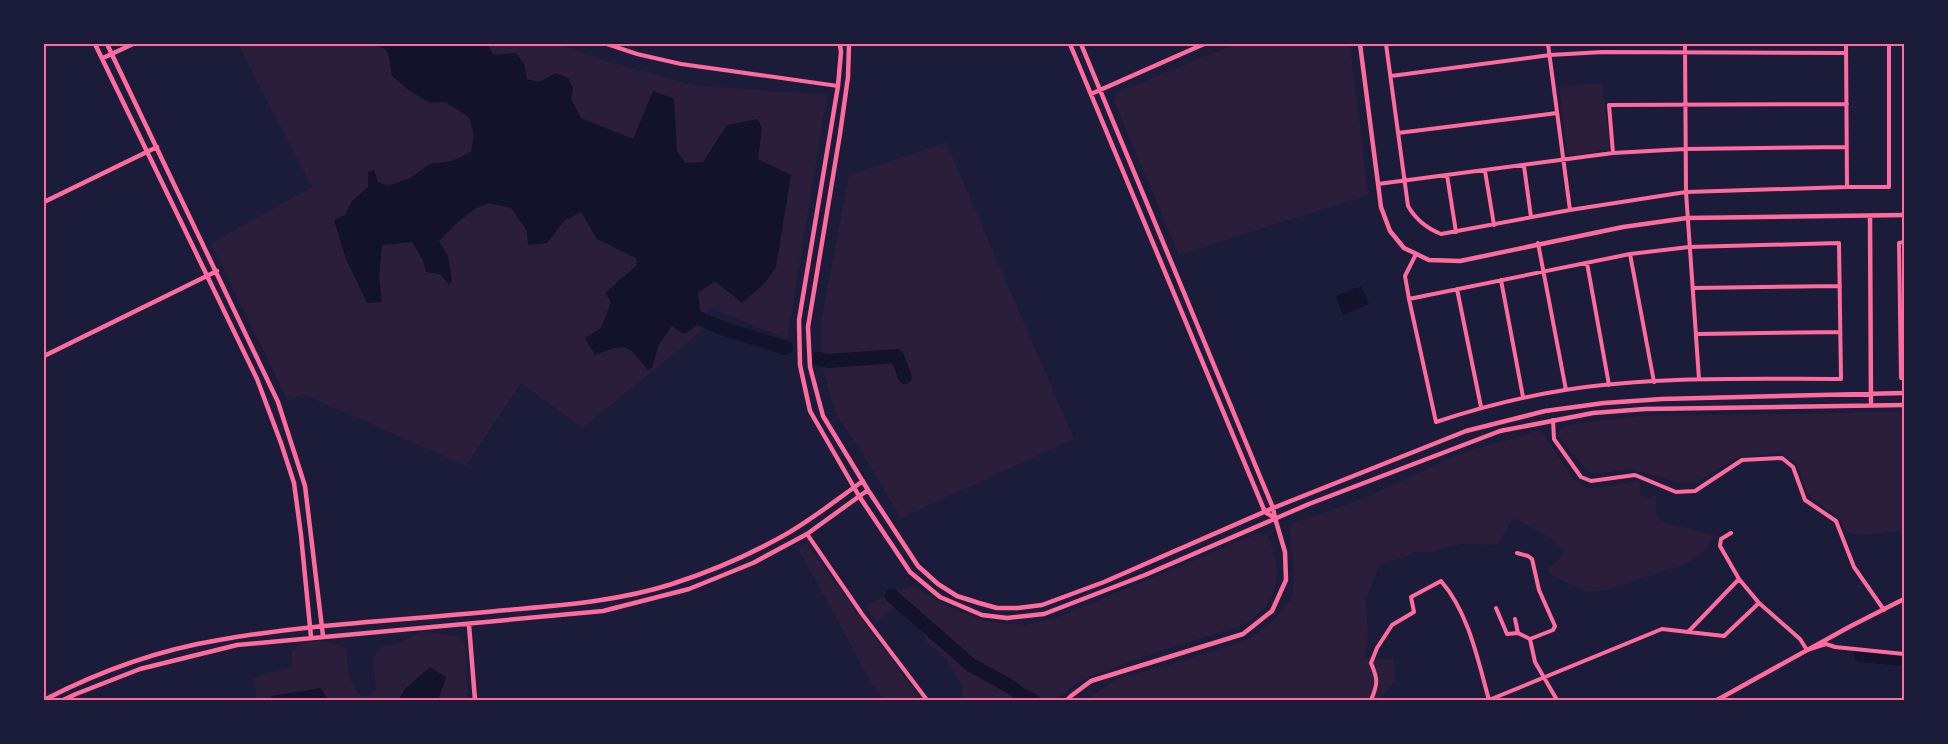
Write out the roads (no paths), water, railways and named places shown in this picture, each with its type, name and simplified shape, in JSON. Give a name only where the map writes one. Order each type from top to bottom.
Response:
[{"type":"street","points":[[95,44],[257,379],[281,443],[294,483],[311,637]]},
{"type":"street","points":[[107,44],[278,402],[305,486],[323,636]]},
{"type":"street","points":[[103,58],[133,44]]},
{"type":"street","points":[[607,44],[637,54],[681,64],[838,86]]},
{"type":"street","points":[[840,44],[838,86],[799,320],[800,365],[810,411],[859,496],[910,572],[940,597],[982,615],[1007,618],[1044,614],[1309,504],[1500,431],[1593,413],[1645,409],[1905,405]]},
{"type":"street","points":[[849,44],[848,77],[840,134],[808,327],[810,367],[823,416],[868,490],[918,566],[938,584],[957,596],[997,608],[1042,605],[1104,582],[1273,508],[1466,431],[1545,411],[1604,403],[1662,399],[1905,393]]},
{"type":"street","points":[[1070,44],[1265,512],[1275,518]]},
{"type":"street","points":[[1067,700],[1092,681],[1243,634],[1272,611],[1286,580],[1285,552],[1273,508],[1081,44]]},
{"type":"street","points":[[1090,94],[1204,44]]},
{"type":"street","points":[[1360,44],[1381,207],[1390,231],[1404,248],[1429,260],[1460,261],[1538,243],[1687,218],[1905,215]]},
{"type":"street","points":[[1386,44],[1408,206],[1416,219],[1430,230],[1441,234],[1570,210],[1686,192],[1889,187],[1889,44]]},
{"type":"street","points":[[1548,44],[1570,210]]},
{"type":"street","points":[[1685,44],[1687,218],[1700,379]]},
{"type":"street","points":[[1846,44],[1847,187]]},
{"type":"street","points":[[1391,76],[1550,55],[1603,52],[1846,53]]},
{"type":"street","points":[[1613,153],[1609,105],[1847,104]]},
{"type":"street","points":[[1398,133],[1557,113]]},
{"type":"street","points":[[44,202],[157,147]]},
{"type":"street","points":[[1378,184],[1613,153],[1685,149],[1847,147]]},
{"type":"street","points":[[1524,166],[1532,217]]},
{"type":"street","points":[[1485,171],[1494,225]]},
{"type":"street","points":[[1447,175],[1456,232]]},
{"type":"street","points":[[1870,216],[1871,405]]},
{"type":"street","points":[[1905,242],[1899,243],[1903,331],[1901,378],[1905,378]]},
{"type":"street","points":[[1538,243],[1566,390]]},
{"type":"street","points":[[1409,299],[1630,254],[1689,247],[1839,243],[1841,379],[1700,379],[1609,385],[1523,397],[1481,407],[1436,422],[1409,299],[1405,276],[1416,254]]},
{"type":"street","points":[[1630,254],[1654,382]]},
{"type":"street","points":[[1587,263],[1609,385]]},
{"type":"street","points":[[44,356],[217,271]]},
{"type":"street","points":[[1501,280],[1523,397]]},
{"type":"street","points":[[1693,288],[1839,286]]},
{"type":"street","points":[[1457,289],[1481,407]]},
{"type":"street","points":[[1697,334],[1840,332]]},
{"type":"street","points":[[1553,420],[1554,439],[1581,477],[1591,481],[1635,475],[1676,492],[1695,491],[1742,460],[1782,458],[1793,467],[1805,500],[1836,521],[1854,567],[1884,610]]},
{"type":"street","points":[[44,700],[71,686],[138,660],[217,640],[322,625],[603,601],[672,584],[725,564],[782,537],[863,481]]},
{"type":"street","points":[[63,700],[140,669],[237,645],[603,611],[689,589],[753,563],[807,534],[868,490]]},
{"type":"street","points":[[1731,533],[1721,539],[1719,546],[1739,579],[1759,603],[1800,639],[1808,650]]},
{"type":"street","points":[[807,534],[862,614],[927,700]]},
{"type":"street","points":[[1496,608],[1507,634],[1518,633],[1530,639],[1553,630],[1555,626],[1539,590],[1532,560],[1528,556],[1517,553]]},
{"type":"street","points":[[1689,632],[1739,579]]},
{"type":"street","points":[[1371,700],[1377,686],[1376,674],[1371,663],[1377,648],[1392,625],[1414,612],[1411,597],[1441,581],[1460,609],[1473,643],[1489,700],[1662,629],[1724,636],[1759,603]]},
{"type":"street","points":[[1717,700],[1905,599]]},
{"type":"street","points":[[1515,620],[1518,633]]},
{"type":"street","points":[[469,625],[475,700]]},
{"type":"street","points":[[1530,639],[1535,662],[1557,700]]},
{"type":"street","points":[[1808,650],[1826,644],[1835,647],[1905,654]]},
{"type":"waterway","points":[[682,311],[727,330],[786,348]]},
{"type":"waterway","points":[[819,359],[828,361],[897,356],[905,377]]},
{"type":"waterway","points":[[892,596],[971,665],[1033,700]]},
{"type":"waterway","points":[[1861,655],[1904,659]]}]
